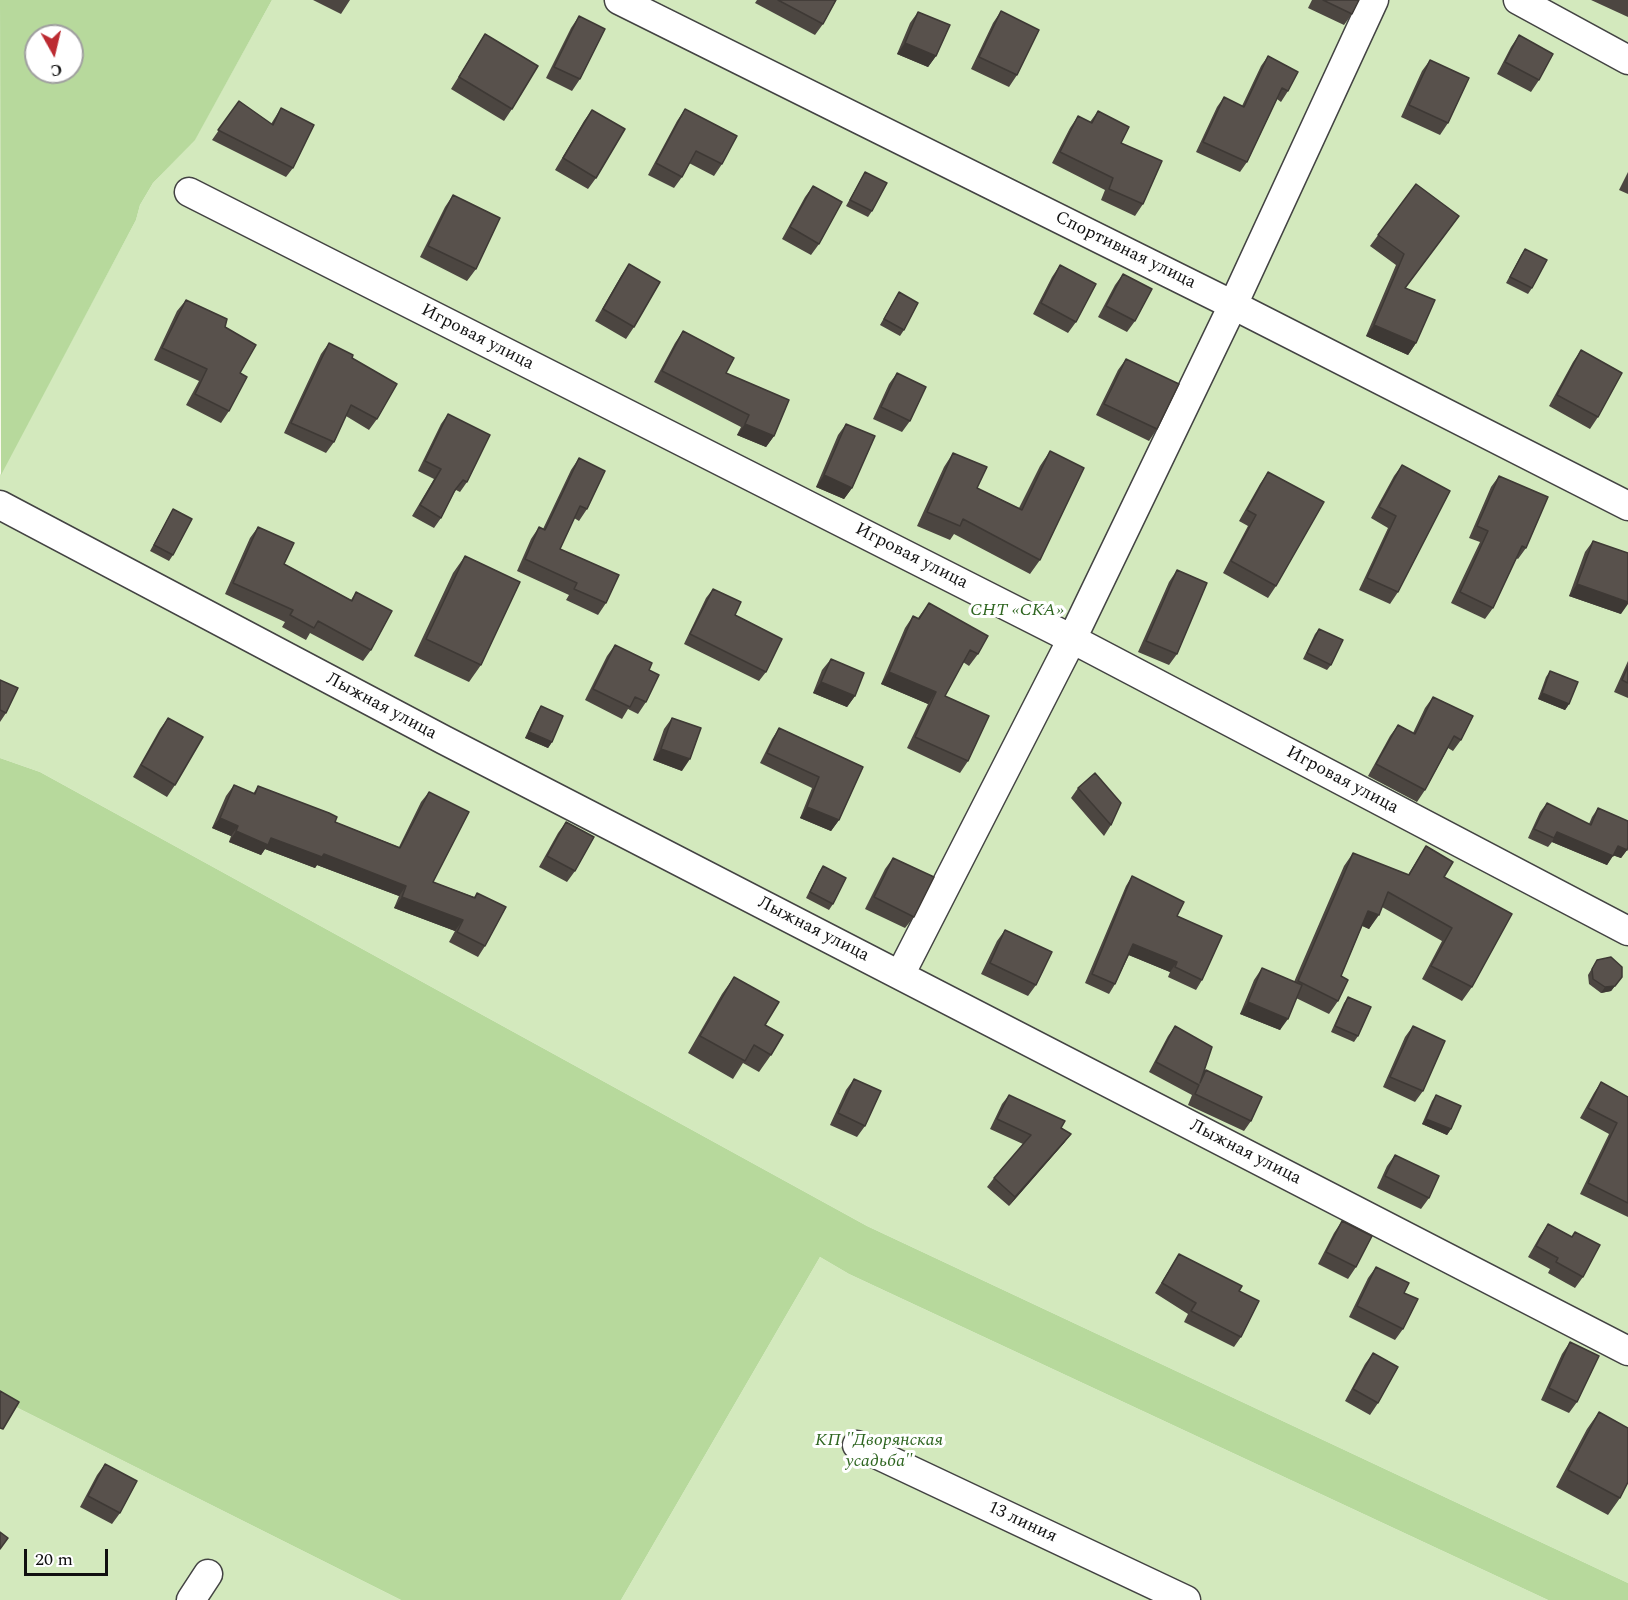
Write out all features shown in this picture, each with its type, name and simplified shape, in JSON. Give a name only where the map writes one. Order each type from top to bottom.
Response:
[{"type":"street","name":"Спортивная улица","points":[[619,0],[1233,305],[1628,506]]},
{"type":"street","points":[[900,975],[1072,639],[1233,305],[1374,0]]},
{"type":"street","points":[[1518,0],[1628,60]]},
{"type":"street","name":"Игровая улица","points":[[189,192],[1072,639],[1628,931]]},
{"type":"street","name":"Лыжная улица","points":[[0,505],[444,740],[1628,1351]]},
{"type":"street","name":"13 линия","points":[[857,1445],[1186,1600]]},
{"type":"street","points":[[191,1600],[208,1574]]},
{"type":"green space","points":[[0,0],[272,0],[195,140],[153,183],[140,205],[136,220],[1,475]]},
{"type":"green space","name":"СНТ «СКА»","points":[[272,0],[1628,0],[1628,1583],[867,1226],[40,772],[0,758],[0,475],[136,220],[140,205],[153,183],[195,139]]},
{"type":"green space","points":[[0,758],[40,772],[867,1226],[1628,1583],[1628,1600],[1548,1600],[849,1274],[820,1257],[621,1600],[401,1600],[0,1399]]},
{"type":"green space","name":"КП \"Дворянская усадьба\"","points":[[820,1257],[849,1274],[1548,1600],[621,1600]]},
{"type":"green space","points":[[0,1399],[401,1600],[0,1600]]},
{"type":"building","points":[[778,0],[836,0],[823,24]]},
{"type":"building","points":[[1323,0],[1359,0],[1352,14]]},
{"type":"building","points":[[1001,11],[1039,30],[1017,75],[979,57]]},
{"type":"building","points":[[918,12],[950,25],[936,56],[905,43]]},
{"type":"building","points":[[579,16],[605,29],[580,79],[554,67]]},
{"type":"building","points":[[485,34],[538,66],[512,109],[459,77]]},
{"type":"building","points":[[1519,35],[1553,54],[1539,80],[1505,62]]},
{"type":"building","points":[[1268,56],[1298,72],[1288,91],[1282,88],[1247,162],[1203,142],[1224,97],[1244,107]]},
{"type":"building","points":[[1430,60],[1469,78],[1448,123],[1409,105]]},
{"type":"building","points":[[239,101],[273,125],[281,108],[314,125],[293,168],[218,130]]},
{"type":"building","points":[[685,109],[737,136],[722,164],[696,151],[682,177],[656,163]]},
{"type":"building","points":[[592,110],[625,129],[596,178],[563,158]]},
{"type":"building","points":[[1098,111],[1129,127],[1121,143],[1162,161],[1143,204],[1109,189],[1113,178],[1060,152],[1078,116],[1092,123]]},
{"type":"building","points":[[865,172],[887,183],[872,211],[850,200]]},
{"type":"building","points":[[1416,184],[1459,216],[1405,288],[1435,300],[1416,343],[1374,325],[1404,254],[1378,235]]},
{"type":"building","points":[[813,186],[842,202],[819,244],[790,227]]},
{"type":"building","points":[[453,195],[500,218],[476,269],[428,246]]},
{"type":"building","points":[[1525,249],[1547,260],[1532,288],[1510,277]]},
{"type":"building","points":[[629,264],[660,282],[634,327],[603,309]]},
{"type":"building","points":[[1060,265],[1096,284],[1076,322],[1041,303]]},
{"type":"building","points":[[1123,274],[1152,289],[1135,321],[1106,306]]},
{"type":"building","points":[[899,292],[918,303],[904,330],[884,319]]},
{"type":"building","points":[[186,300],[227,319],[225,327],[256,345],[240,373],[247,377],[229,411],[195,394],[207,369],[162,348]]},
{"type":"building","points":[[683,331],[734,358],[726,373],[789,400],[774,436],[745,424],[749,415],[662,371]]},
{"type":"building","points":[[329,343],[353,355],[352,358],[397,384],[377,419],[351,405],[334,442],[291,423]]},
{"type":"building","points":[[1581,350],[1622,373],[1598,417],[1557,395]]},
{"type":"building","points":[[1126,359],[1179,384],[1157,429],[1104,404]]},
{"type":"building","points":[[897,373],[926,387],[910,421],[881,407]]},
{"type":"building","points":[[448,414],[490,435],[467,482],[463,480],[455,490],[441,518],[420,505],[441,469],[425,461]]},
{"type":"building","points":[[846,424],[875,436],[852,488],[824,475]]},
{"type":"building","points":[[1050,451],[1084,468],[1040,560],[963,519],[960,526],[927,512],[953,453],[987,467],[977,488],[1022,510]]},
{"type":"building","points":[[579,458],[605,471],[587,509],[580,506],[560,549],[619,575],[606,603],[574,589],[577,583],[525,559],[539,527],[545,530]]},
{"type":"building","points":[[1402,465],[1450,491],[1398,592],[1367,578],[1396,516],[1379,507]]},
{"type":"building","points":[[1268,472],[1324,502],[1276,586],[1231,561],[1256,515],[1247,510]]},
{"type":"building","points":[[1499,476],[1548,497],[1526,548],[1522,546],[1493,608],[1460,592],[1488,531],[1477,526]]},
{"type":"building","points":[[173,509],[192,519],[173,555],[154,545]]},
{"type":"building","points":[[258,527],[294,543],[284,564],[352,601],[356,592],[392,611],[371,650],[318,621],[314,628],[290,615],[293,610],[233,583]]},
{"type":"building","points":[[1593,541],[1628,553],[1628,602],[1577,584]]},
{"type":"building","points":[[465,556],[520,582],[481,665],[426,639]]},
{"type":"building","points":[[1177,570],[1207,583],[1177,654],[1146,641]]},
{"type":"building","points":[[713,589],[741,602],[735,615],[782,639],[766,672],[690,634]]},
{"type":"building","points":[[929,603],[988,636],[978,654],[970,650],[945,696],[989,716],[968,761],[915,737],[936,692],[889,672],[913,616],[919,619]]},
{"type":"building","points":[[1319,629],[1343,640],[1331,665],[1307,653]]},
{"type":"building","points":[[615,645],[652,663],[649,670],[659,675],[646,702],[635,697],[630,707],[593,689]]},
{"type":"building","points":[[831,659],[864,673],[855,696],[821,682]]},
{"type":"building","points":[[1628,666],[1628,683],[1622,680]]},
{"type":"building","points":[[1550,671],[1578,682],[1569,704],[1542,693]]},
{"type":"building","points":[[0,680],[18,688],[6,713],[0,710]]},
{"type":"building","points":[[1433,697],[1473,716],[1461,740],[1454,736],[1425,790],[1376,764],[1398,725],[1415,734]]},
{"type":"building","points":[[541,706],[563,716],[552,742],[529,732]]},
{"type":"building","points":[[168,718],[203,737],[175,785],[141,765]]},
{"type":"building","points":[[672,718],[701,728],[690,759],[661,749]]},
{"type":"building","points":[[779,728],[863,767],[839,820],[807,807],[819,777],[767,753]]},
{"type":"building","points":[[1095,773],[1121,803],[1111,825],[1078,788]]},
{"type":"building","points":[[234,785],[255,794],[258,786],[329,813],[337,817],[335,822],[400,848],[429,792],[469,812],[433,882],[475,898],[477,893],[506,907],[485,946],[457,932],[463,920],[402,897],[406,886],[324,854],[322,857],[271,838],[268,845],[236,831],[238,826],[220,818]]},
{"type":"building","points":[[1547,803],[1591,825],[1598,808],[1628,821],[1627,850],[1618,846],[1613,856],[1557,832],[1554,838],[1534,829]]},
{"type":"building","points":[[566,822],[594,837],[575,871],[547,856]]},
{"type":"building","points":[[1426,846],[1453,862],[1444,877],[1512,914],[1472,987],[1431,966],[1452,928],[1388,892],[1379,915],[1368,911],[1341,976],[1348,980],[1338,1001],[1298,981],[1353,853],[1409,875]]},
{"type":"building","points":[[893,858],[934,877],[914,917],[874,897]]},
{"type":"building","points":[[823,866],[846,878],[833,904],[810,892]]},
{"type":"building","points":[[1132,876],[1184,902],[1177,916],[1222,936],[1202,980],[1175,967],[1177,962],[1133,944],[1115,984],[1092,974]]},
{"type":"building","points":[[1005,930],[1052,952],[1036,985],[990,963]]},
{"type":"building","points":[[1611,957],[1622,967],[1622,977],[1615,986],[1605,987],[1593,979],[1592,969],[1597,960]]},
{"type":"building","points":[[1262,968],[1302,985],[1288,1019],[1248,1002]]},
{"type":"building","points":[[734,977],[779,1002],[765,1025],[783,1035],[771,1055],[754,1045],[745,1061],[700,1036]]},
{"type":"building","points":[[1348,997],[1371,1007],[1358,1036],[1335,1026]]},
{"type":"building","points":[[1175,1026],[1212,1047],[1200,1083],[1206,1070],[1262,1097],[1251,1121],[1195,1094],[1199,1085],[1156,1062]]},
{"type":"building","points":[[1413,1026],[1445,1041],[1423,1091],[1390,1077]]},
{"type":"building","points":[[854,1079],[881,1091],[865,1126],[838,1113]]},
{"type":"building","points":[[1601,1082],[1628,1097],[1628,1203],[1588,1183],[1617,1123],[1588,1108]]},
{"type":"building","points":[[1009,1095],[1065,1121],[1061,1128],[1071,1134],[1015,1197],[994,1178],[1031,1135],[997,1119]]},
{"type":"building","points":[[1436,1095],[1461,1106],[1451,1129],[1426,1119]]},
{"type":"building","points":[[1395,1155],[1439,1176],[1429,1198],[1385,1176]]},
{"type":"building","points":[[1342,1221],[1372,1236],[1356,1267],[1326,1252]]},
{"type":"building","points":[[1548,1224],[1572,1237],[1575,1232],[1600,1245],[1583,1277],[1556,1262],[1558,1258],[1536,1246]]},
{"type":"building","points":[[1179,1254],[1242,1286],[1239,1291],[1259,1301],[1241,1337],[1191,1311],[1196,1303],[1162,1283]]},
{"type":"building","points":[[1376,1267],[1409,1283],[1404,1293],[1418,1299],[1403,1329],[1357,1306]]},
{"type":"building","points":[[1570,1342],[1599,1356],[1577,1402],[1549,1388]]},
{"type":"building","points":[[1373,1353],[1398,1367],[1378,1403],[1353,1389]]},
{"type":"building","points":[[0,1391],[19,1402],[3,1429],[0,1428]]},
{"type":"building","points":[[1599,1412],[1628,1428],[1628,1482],[1620,1498],[1568,1470]]},
{"type":"building","points":[[105,1464],[137,1481],[120,1513],[88,1496]]},
{"type":"building","points":[[0,1532],[8,1538],[0,1549]]}]
